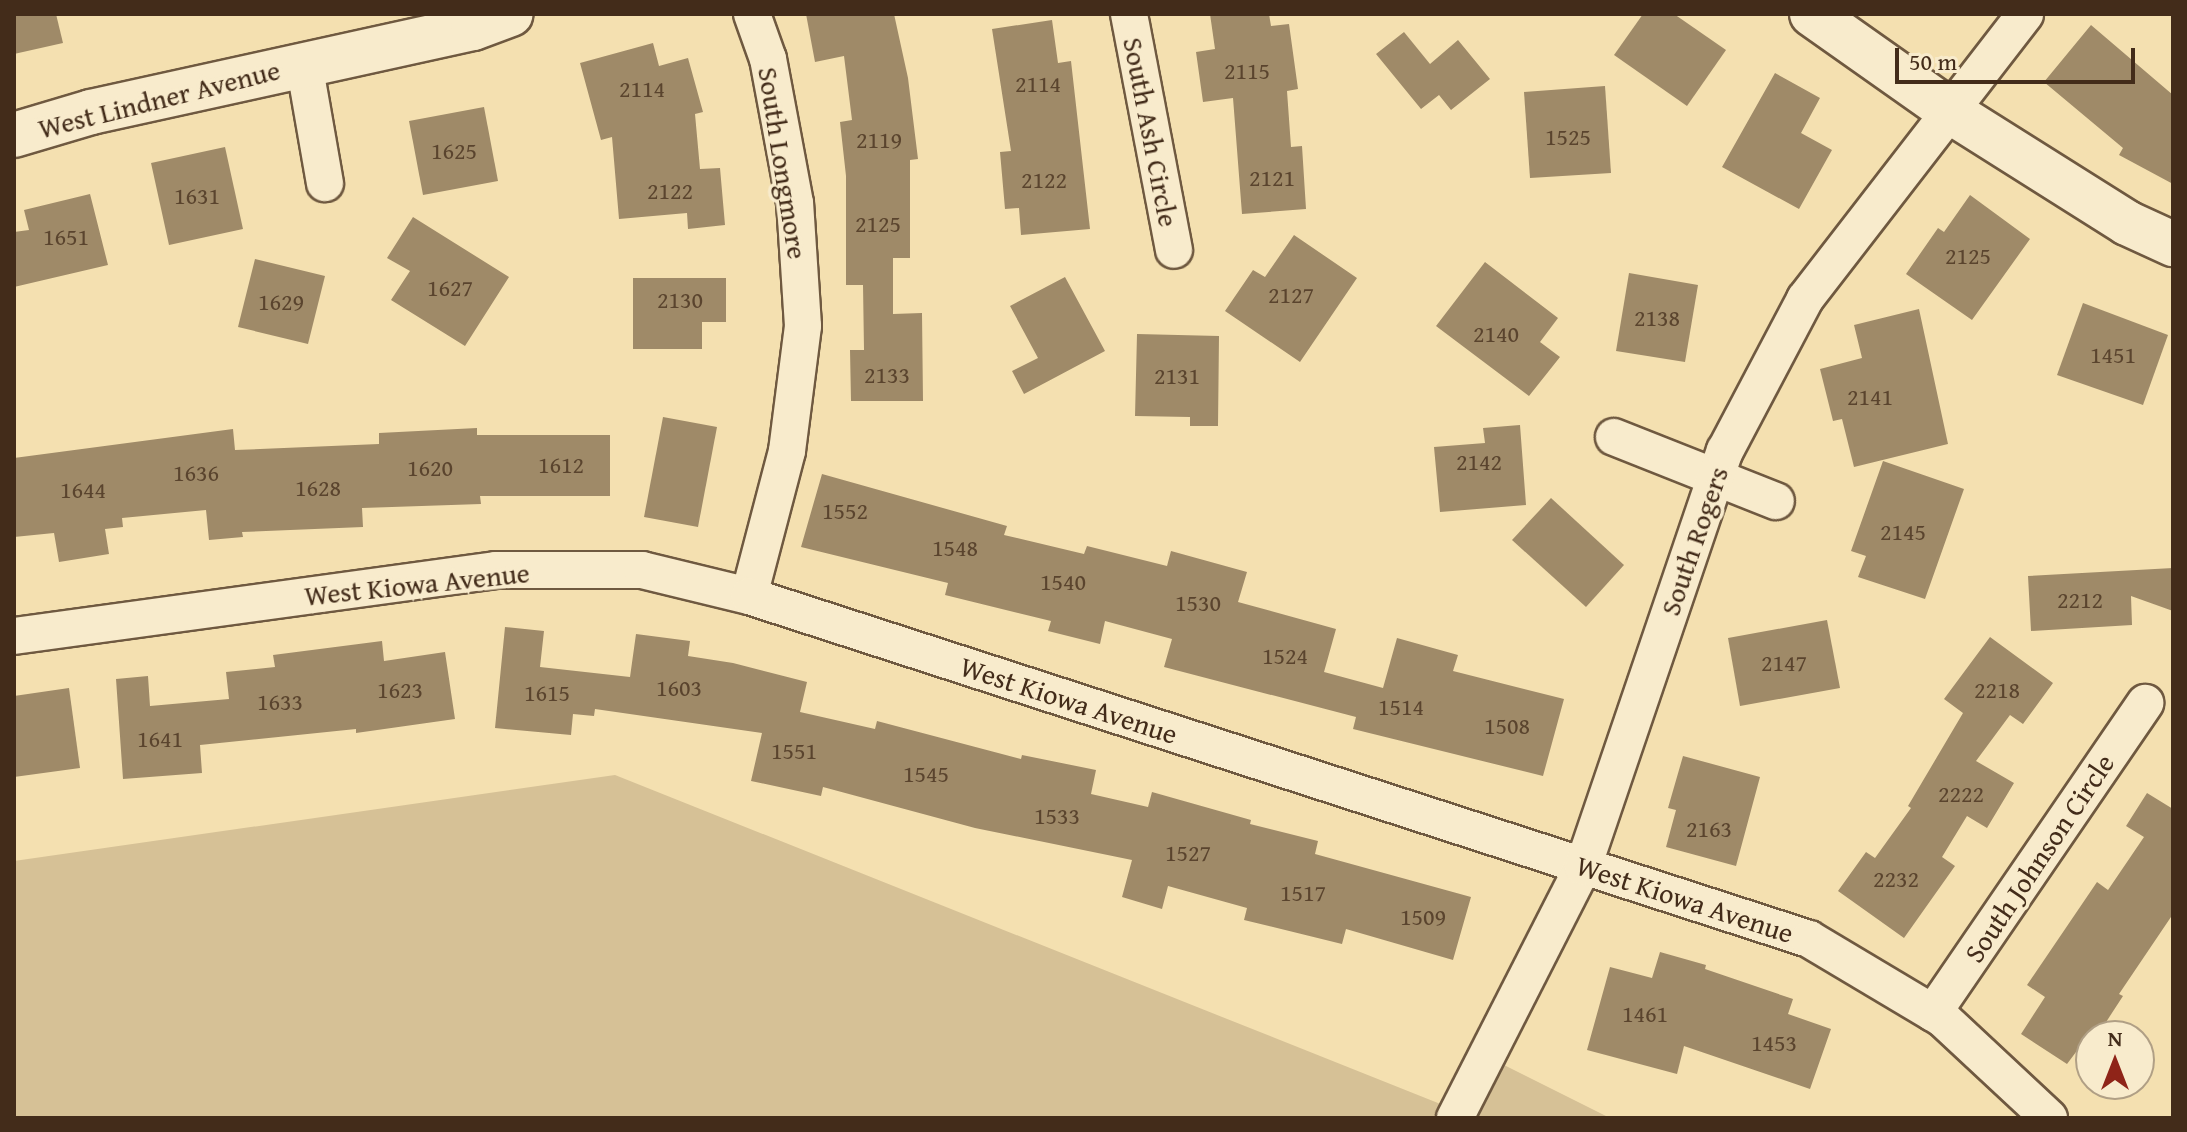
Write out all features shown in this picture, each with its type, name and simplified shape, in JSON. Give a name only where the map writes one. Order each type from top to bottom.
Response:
[{"type":"street","name":"West Lindner Avenue","points":[[14,135],[91,112],[473,28],[511,14]]},
{"type":"street","name":"South Longmore","points":[[749,596],[787,451],[803,326],[795,203],[768,59],[752,14]]},
{"type":"street","name":"South Ash Circle","points":[[1129,14],[1174,250]]},
{"type":"street","points":[[1812,14],[1951,112],[2127,223],[2173,244]]},
{"type":"street","name":"South Rogers","points":[[1455,1118],[1583,867],[1725,451],[1805,299],[2025,14]]},
{"type":"street","name":"West Lindner Avenue","points":[[304,63],[325,183]]},
{"type":"street","points":[[1614,437],[1717,475],[1776,501]]},
{"type":"street","name":"West Kiowa Avenue","points":[[14,636],[496,570],[642,570],[749,596],[1809,939],[1933,1013],[2049,1118]]},
{"type":"street","name":"South Johnson Circle","points":[[1933,1013],[2145,703]]},
{"type":"shaded area","points":[[615,775],[1458,1111],[1488,1057],[1610,1118],[14,1118],[14,861]]},
{"type":"building","points":[[14,14],[56,14],[63,43],[14,54]]},
{"type":"building","points":[[806,14],[894,14],[908,78],[918,159],[910,160],[910,258],[893,258],[893,314],[922,313],[923,401],[851,401],[850,350],[864,350],[863,285],[846,285],[846,176],[840,122],[852,120],[844,56],[815,62]]},
{"type":"building","points":[[1210,14],[1269,14],[1271,26],[1289,24],[1298,89],[1287,91],[1291,147],[1302,146],[1306,209],[1242,214],[1233,98],[1203,102],[1196,52],[1215,49]]},
{"type":"building","points":[[1643,14],[1674,14],[1726,50],[1687,106],[1614,55]]},
{"type":"building","points":[[1052,20],[1058,63],[1071,61],[1090,229],[1021,235],[1019,208],[1005,209],[1000,152],[1011,151],[992,29]]},
{"type":"building","points":[[2091,25],[2173,95],[2173,184],[2119,155],[2123,148],[2044,82]]},
{"type":"building","points":[[1404,32],[1430,64],[1458,40],[1490,79],[1451,110],[1439,95],[1421,109],[1376,54]]},
{"type":"building","points":[[653,43],[659,66],[688,58],[703,112],[695,114],[700,169],[720,168],[725,225],[688,229],[687,213],[619,219],[612,137],[601,140],[580,63]]},
{"type":"building","points":[[1775,73],[1820,98],[1801,133],[1832,150],[1799,209],[1722,167]]},
{"type":"building","points":[[1605,86],[1611,173],[1530,178],[1524,92]]},
{"type":"building","points":[[484,107],[498,181],[423,195],[409,121]]},
{"type":"building","points":[[225,147],[243,229],[169,245],[151,163]]},
{"type":"building","points":[[90,194],[108,265],[14,287],[14,232],[29,230],[24,210]]},
{"type":"building","points":[[1970,195],[2030,239],[1972,320],[1906,274],[1938,228],[1944,232]]},
{"type":"building","points":[[413,217],[509,277],[465,346],[391,300],[410,271],[387,258]]},
{"type":"building","points":[[1294,235],[1357,278],[1300,362],[1225,311],[1253,270],[1265,277]]},
{"type":"building","points":[[255,259],[325,276],[308,344],[238,327]]},
{"type":"building","points":[[1485,262],[1558,318],[1540,342],[1560,357],[1529,396],[1436,326]]},
{"type":"building","points":[[1629,273],[1698,285],[1685,362],[1616,351]]},
{"type":"building","points":[[1065,277],[1105,351],[1024,394],[1012,371],[1038,358],[1010,306]]},
{"type":"building","points":[[633,278],[726,278],[726,322],[702,322],[702,349],[633,349]]},
{"type":"building","points":[[2083,303],[2168,335],[2143,405],[2057,375]]},
{"type":"building","points":[[1919,309],[1948,444],[1854,467],[1842,419],[1833,421],[1820,369],[1862,358],[1854,325]]},
{"type":"building","points":[[1137,334],[1219,336],[1218,426],[1190,426],[1190,417],[1135,416]]},
{"type":"building","points":[[663,417],[717,427],[698,527],[644,517]]},
{"type":"building","points":[[1520,425],[1526,505],[1440,512],[1434,447],[1485,443],[1483,428]]},
{"type":"building","points":[[477,428],[477,435],[610,435],[610,496],[480,496],[481,504],[362,508],[363,527],[242,532],[243,537],[209,540],[206,510],[122,518],[123,527],[105,529],[109,554],[59,562],[54,533],[14,537],[14,458],[233,429],[235,450],[379,444],[379,433]]},
{"type":"building","points":[[1883,461],[1964,489],[1925,599],[1858,577],[1866,556],[1851,551]]},
{"type":"building","points":[[822,474],[1007,526],[1004,535],[1084,554],[1087,546],[1167,566],[1171,551],[1247,572],[1238,602],[1336,629],[1324,672],[1383,688],[1397,638],[1458,655],[1453,671],[1564,699],[1543,776],[1353,729],[1356,717],[1164,667],[1172,639],[1105,621],[1100,644],[1048,631],[1051,621],[945,595],[948,583],[801,547]]},
{"type":"building","points":[[1551,498],[1624,565],[1586,607],[1512,540]]},
{"type":"building","points":[[2173,568],[2173,611],[2131,596],[2132,625],[2031,631],[2028,576]]},
{"type":"building","points":[[1827,620],[1840,688],[1740,706],[1728,638]]},
{"type":"building","points":[[505,627],[544,631],[540,667],[630,677],[636,634],[690,641],[688,656],[733,663],[807,682],[800,712],[875,729],[877,721],[1021,759],[1022,755],[1096,770],[1091,794],[1148,807],[1152,792],[1251,820],[1250,824],[1318,841],[1315,854],[1471,897],[1453,960],[1346,929],[1342,944],[1244,920],[1247,908],[1168,886],[1162,909],[1122,897],[1132,860],[975,828],[823,787],[821,796],[751,781],[762,733],[595,709],[594,716],[573,714],[571,735],[495,728]]},
{"type":"building","points":[[1990,637],[2053,683],[2023,724],[2010,715],[1976,761],[2014,783],[1987,828],[1967,816],[1942,857],[1955,866],[1904,938],[1838,891],[1866,852],[1875,858],[1911,808],[1908,806],[1963,713],[1944,699]]},
{"type":"building","points":[[382,641],[384,661],[445,652],[455,719],[356,733],[356,729],[200,745],[202,773],[123,779],[116,679],[148,676],[150,706],[229,699],[226,672],[275,667],[273,655]]},
{"type":"building","points":[[69,688],[80,768],[14,777],[14,696]]},
{"type":"building","points":[[1683,756],[1760,777],[1736,866],[1666,847],[1676,810],[1668,808]]},
{"type":"building","points":[[2147,793],[2173,809],[2173,914],[2119,994],[2123,996],[2107,1020],[2075,1020],[2075,1053],[2067,1064],[2021,1034],[2045,997],[2027,985],[2097,882],[2108,890],[2144,837],[2126,826]]},
{"type":"building","points":[[1660,952],[1706,965],[1705,969],[1793,999],[1788,1014],[1831,1029],[1810,1089],[1684,1046],[1677,1074],[1587,1050],[1610,967],[1652,978]]}]
